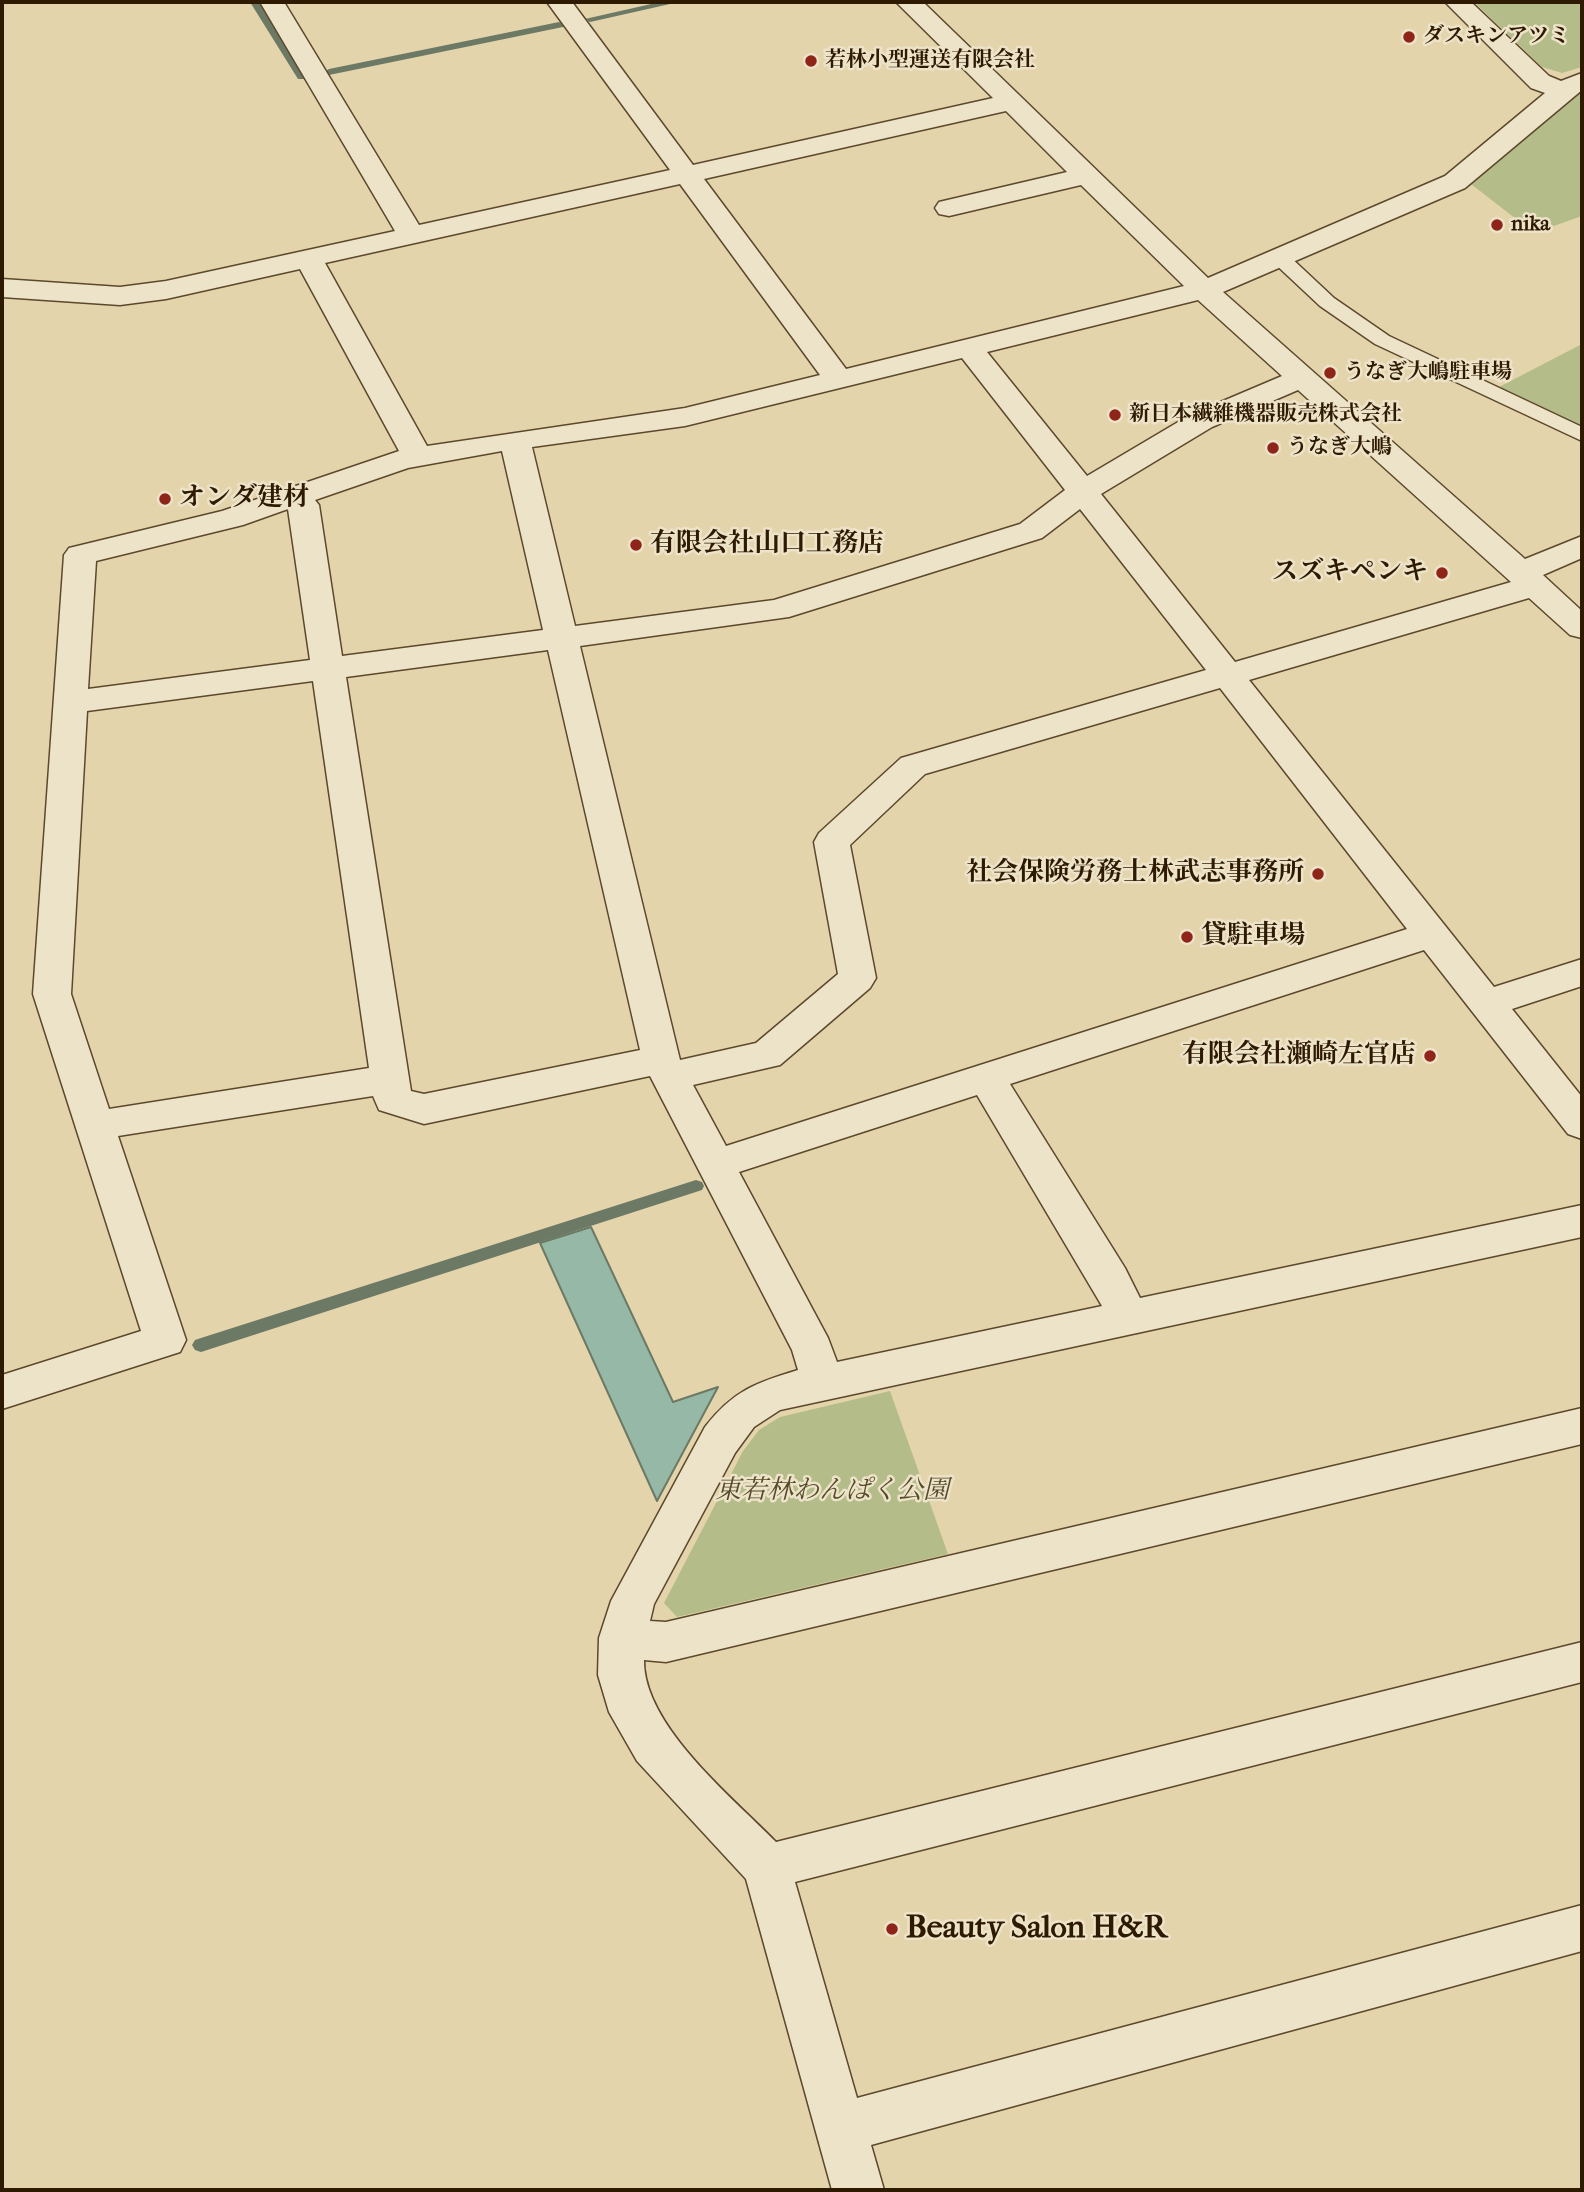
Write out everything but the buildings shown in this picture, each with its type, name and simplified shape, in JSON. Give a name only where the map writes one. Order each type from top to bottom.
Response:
[{"type":"street","points":[[272,2],[412,236]]},
{"type":"street","points":[[559,2],[839,380]]},
{"type":"street","points":[[909,2],[1204,290],[1582,628]]},
{"type":"street","points":[[1457,2],[1540,82],[1573,86]]},
{"type":"street","points":[[2,1392],[165,1340],[52,994],[80,555],[232,518],[366,470],[417,456],[685,417],[1204,290],[1455,182],[1573,86]]},
{"type":"street","points":[[2,288],[98,295],[143,294],[687,176],[1012,102]]},
{"type":"street","points":[[949,208],[1087,176]]},
{"type":"street","points":[[309,259],[417,456]]},
{"type":"street","points":[[969,348],[1582,1124]]},
{"type":"street","points":[[70,702],[777,610],[1031,531],[1082,492],[1201,421],[1302,378]]},
{"type":"street","points":[[514,441],[666,1068],[813,1350],[822,1382]]},
{"type":"street","points":[[296,496],[303,505],[393,1100],[424,1109],[666,1068],[767,1055],[857,978],[832,842],[912,766],[1227,676],[1528,580],[1582,546]]},
{"type":"street","points":[[716,1164],[1432,934]]},
{"type":"street","points":[[1487,1003],[1582,972]]},
{"type":"street","points":[[986,1077],[1111,1280],[1128,1318]]},
{"type":"street","points":[[96,1128],[124,1120],[390,1079]]},
{"type":"street","points":[[858,2190],[767,1867],[653,1746],[632,1712],[621,1675],[622,1638],[633,1601],[720,1440],[739,1415],[767,1397],[822,1382],[1582,1221]]},
{"type":"street","points":[[622,1638],[666,1642],[1582,1426]]},
{"type":"street","points":[[767,1867],[1582,1662]]},
{"type":"street","points":[[841,2128],[1582,1928]]},
{"type":"lane","points":[[1280,258],[1327,302],[1374,336],[1582,435]]},
{"type":"green space","points":[[1474,2],[1582,2],[1582,67],[1562,73],[1542,67]]},
{"type":"green space","points":[[1582,91],[1582,216],[1534,233],[1471,184]]},
{"type":"green space","points":[[1582,344],[1582,426],[1499,387]]},
{"type":"green space","name":"東若林わんぱく公園","points":[[890,1391],[948,1554],[677,1617],[664,1603],[743,1451],[759,1430],[780,1417]]},
{"type":"shaded area","points":[[591,1227],[673,1402],[718,1387],[657,1501],[540,1243]]},
{"type":"waterway","points":[[255,2],[302,77]]},
{"type":"waterway","points":[[590,19],[674,2]]},
{"type":"waterway","points":[[329,72],[559,25]]},
{"type":"waterway","points":[[201,1345],[696,1186]]},
{"type":"place","name":"ダスキンアツミ","points":[[1409,37]]},
{"type":"place","name":"若林小型運送有限会社","points":[[811,61]]},
{"type":"place","name":"nika","points":[[1497,225]]},
{"type":"place","name":"うなぎ大嶋駐車場","points":[[1330,373]]},
{"type":"place","name":"新日本繊維機器販売株式会社","points":[[1115,415]]},
{"type":"place","name":"うなぎ大嶋","points":[[1273,448]]},
{"type":"place","name":"オンダ建材","points":[[165,499]]},
{"type":"place","name":"有限会社山口工務店","points":[[636,545]]},
{"type":"place","name":"スズキペンキ","points":[[1442,573]]},
{"type":"place","name":"社会保険労務士林武志事務所","points":[[1318,874]]},
{"type":"place","name":"貸駐車場","points":[[1187,937]]},
{"type":"place","name":"有限会社瀬崎左官店","points":[[1430,1056]]},
{"type":"place","name":"Beauty Salon H&R","points":[[892,1929]]}]
